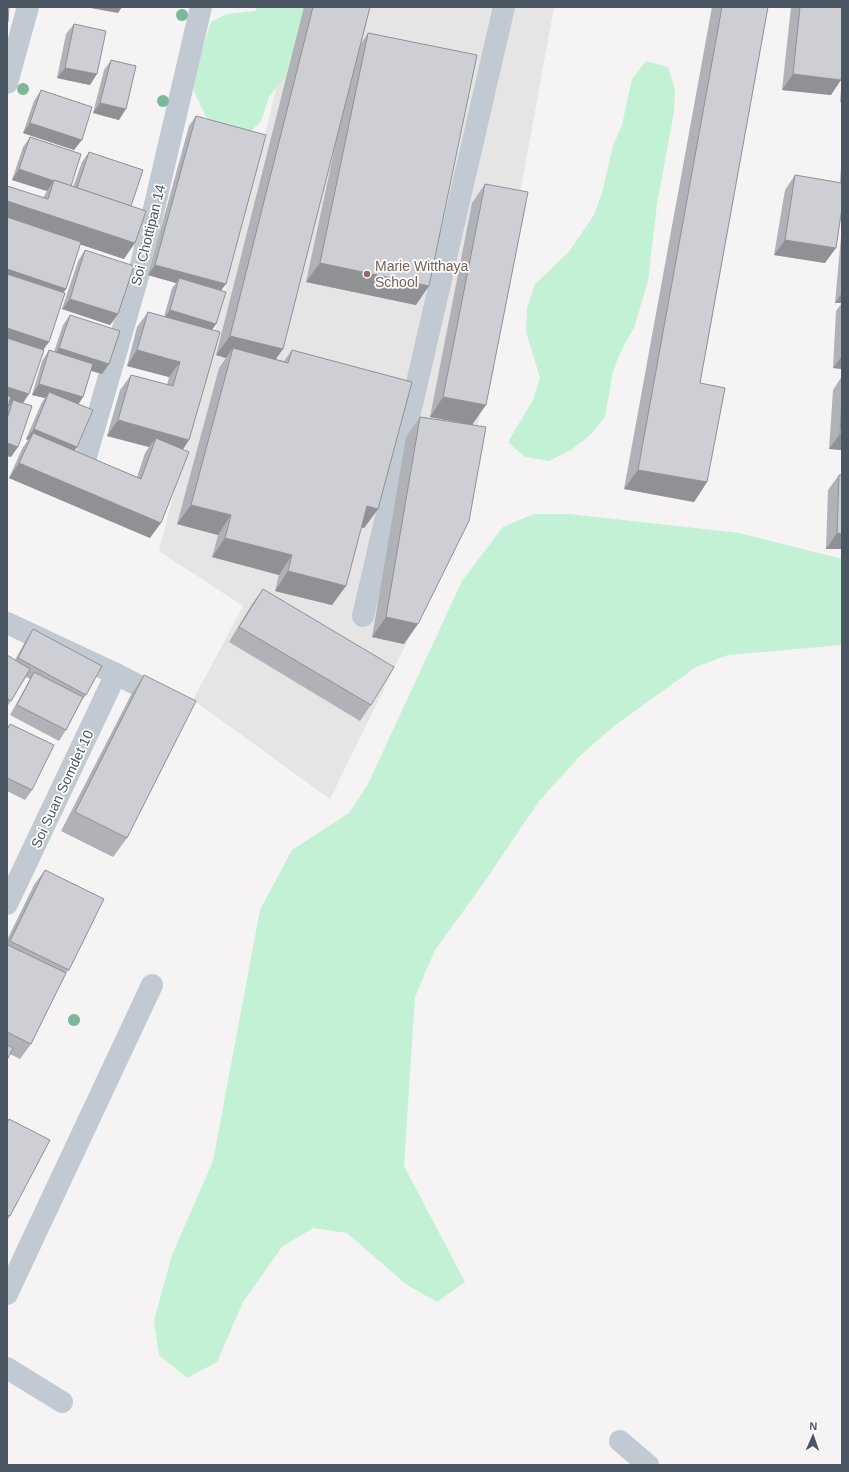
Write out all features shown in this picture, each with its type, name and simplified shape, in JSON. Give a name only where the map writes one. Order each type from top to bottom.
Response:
[{"type":"street","points":[[7,83],[28,7]]},
{"type":"street","name":"Soi Chottipan 14","points":[[85,460],[139,273],[201,7]]},
{"type":"street","points":[[363,616],[504,7]]},
{"type":"street","points":[[7,623],[116,674],[181,707]]},
{"type":"street","name":"Soi Suan Somdet 10","points":[[7,904],[116,674]]},
{"type":"street","points":[[7,1294],[152,985]]},
{"type":"street","points":[[7,1368],[62,1402]]},
{"type":"street","points":[[620,1441],[648,1465]]},
{"type":"shaded area","name":"Marie Witthaya School","points":[[297,7],[554,7],[457,540],[330,799],[193,700],[243,606],[159,551]]},
{"type":"green space","points":[[258,7],[311,7],[303,53],[269,97],[261,121],[251,131],[225,131],[206,117],[193,89],[197,66],[211,22],[227,14],[255,11]]},
{"type":"green space","points":[[646,61],[668,67],[675,89],[674,112],[657,204],[648,281],[634,328],[622,349],[613,371],[605,417],[590,435],[571,450],[549,461],[525,457],[508,442],[533,400],[540,378],[526,332],[527,308],[535,284],[568,253],[594,215],[602,193],[613,146],[622,125],[632,79]]},
{"type":"green space","points":[[534,514],[569,514],[739,533],[842,559],[842,645],[728,655],[696,667],[614,726],[581,755],[539,801],[485,881],[435,950],[415,997],[404,1166],[465,1282],[437,1302],[407,1285],[347,1233],[313,1228],[282,1247],[243,1302],[217,1362],[187,1378],[159,1355],[154,1321],[172,1255],[213,1161],[260,910],[292,850],[349,813],[368,784],[462,581],[503,527]]},
{"type":"building","points":[[7,7],[9,7],[8,22],[7,22]]},
{"type":"building","points":[[313,7],[370,7],[283,349],[230,336]]},
{"type":"building","points":[[722,7],[768,7],[700,383],[725,388],[707,482],[638,470]]},
{"type":"building","points":[[800,7],[842,7],[841,80],[793,74]]},
{"type":"building","points":[[74,24],[106,31],[97,74],[65,68]]},
{"type":"building","points":[[368,33],[477,55],[429,286],[320,263]]},
{"type":"building","points":[[111,60],[136,66],[126,109],[100,103]]},
{"type":"building","points":[[41,90],[92,107],[82,140],[30,123]]},
{"type":"building","points":[[196,116],[266,135],[226,284],[155,265]]},
{"type":"building","points":[[30,137],[81,154],[71,186],[19,169]]},
{"type":"building","points":[[89,152],[143,170],[131,206],[77,188]]},
{"type":"building","points":[[795,175],[842,183],[842,208],[836,248],[785,240]]},
{"type":"building","points":[[54,180],[146,211],[135,243],[7,201],[7,186],[48,199]]},
{"type":"building","points":[[485,184],[528,192],[486,405],[443,397]]},
{"type":"building","points":[[7,217],[81,242],[66,289],[7,269]]},
{"type":"building","points":[[85,250],[134,266],[118,314],[70,299]]},
{"type":"building","points":[[7,274],[65,293],[49,342],[7,328]]},
{"type":"building","points":[[179,278],[226,292],[216,324],[170,310]]},
{"type":"building","points":[[148,312],[220,332],[189,440],[118,420],[131,375],[173,386],[180,362],[137,350]]},
{"type":"building","points":[[70,315],[120,331],[109,364],[59,348]]},
{"type":"building","points":[[7,338],[44,350],[29,394],[7,387]]},
{"type":"building","points":[[233,348],[288,363],[292,350],[412,382],[378,509],[367,506],[346,586],[288,571],[292,555],[225,538],[231,515],[191,505]]},
{"type":"building","points":[[49,350],[93,364],[83,397],[39,384]]},
{"type":"building","points":[[49,392],[93,410],[77,447],[34,429]]},
{"type":"building","points":[[7,395],[11,397],[7,410]]},
{"type":"building","points":[[842,398],[842,434],[840,434]]},
{"type":"building","points":[[13,400],[32,406],[18,447],[7,443],[7,419]]},
{"type":"building","points":[[420,417],[486,427],[469,521],[418,624],[386,617]]},
{"type":"building","points":[[33,433],[141,479],[156,438],[189,452],[161,523],[19,463]]},
{"type":"building","points":[[839,475],[842,475],[842,534],[837,533]]},
{"type":"building","points":[[263,589],[394,667],[371,705],[239,627]]},
{"type":"building","points":[[33,629],[102,666],[86,695],[18,658]]},
{"type":"building","points":[[7,655],[30,669],[11,701],[7,698]]},
{"type":"building","points":[[34,672],[83,697],[66,730],[17,705]]},
{"type":"building","points":[[144,675],[196,701],[127,838],[75,812]]},
{"type":"building","points":[[10,724],[54,745],[32,790],[7,778],[7,730]]},
{"type":"building","points":[[45,870],[104,899],[69,970],[10,941]]},
{"type":"building","points":[[8,945],[66,973],[31,1044],[7,1032]]},
{"type":"building","points":[[7,1045],[13,1048],[7,1060]]},
{"type":"building","points":[[9,1119],[50,1140],[10,1216],[7,1215],[7,1123]]},
{"type":"place","name":"Marie Witthaya School","points":[[367,274]]}]
